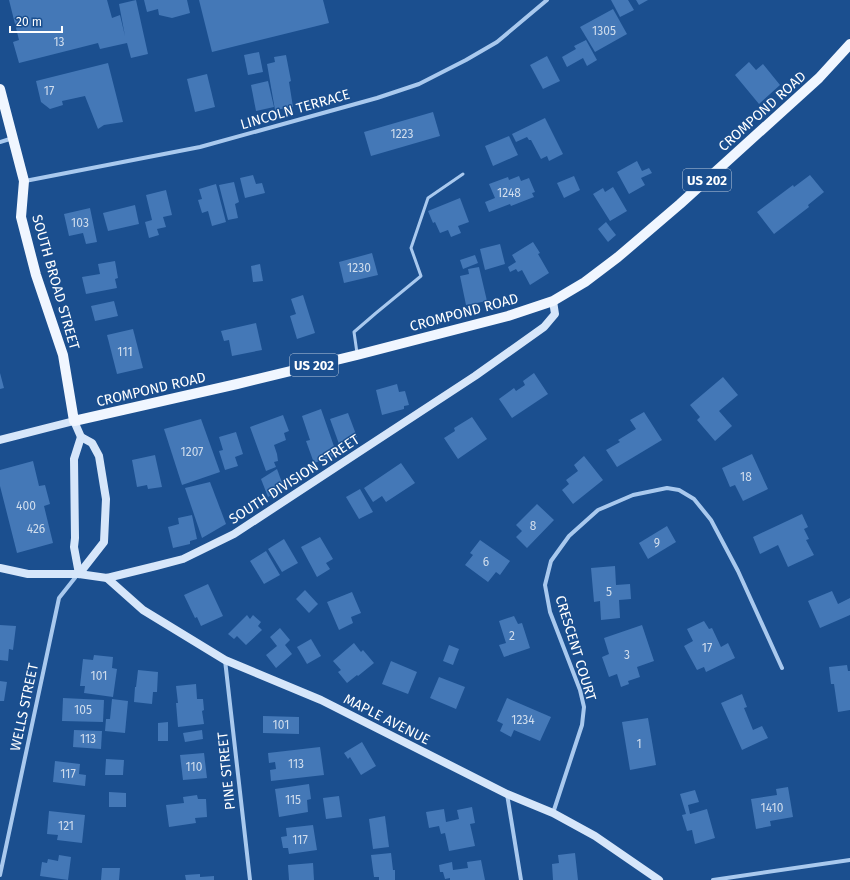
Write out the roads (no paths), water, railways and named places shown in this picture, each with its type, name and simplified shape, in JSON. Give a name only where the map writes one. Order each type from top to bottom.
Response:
[{"type":"main road","name":"CROMPOND ROAD","points":[[74,421],[357,355],[508,316],[553,301],[585,282],[618,257],[675,209],[820,78],[850,44]]},
{"type":"main road","name":"SOUTH BROAD STREET","points":[[0,89],[24,182],[21,217],[36,275],[63,355],[74,421]]},
{"type":"street","name":"LINCOLN TERRACE","points":[[24,182],[200,147],[377,98],[419,84],[497,42],[547,0]]},
{"type":"street","points":[[0,142],[13,138]]},
{"type":"street","name":"SOUTH DIVISION STREET","points":[[0,568],[28,574],[79,574],[107,578],[183,559],[234,534],[514,349],[544,327],[555,314],[553,301]]},
{"type":"street","name":"SOUTH BROAD STREET","points":[[74,421],[81,437],[92,443],[99,456],[106,499],[104,542],[79,574]]},
{"type":"street","name":"CROMPOND ROAD","points":[[0,440],[74,421]]},
{"type":"street","points":[[79,574],[74,547],[74,459],[81,437]]},
{"type":"street","name":"CRESCENT COURT","points":[[553,813],[582,725],[584,707],[580,690],[550,612],[545,585],[550,561],[569,536],[598,510],[633,495],[667,488],[679,490],[694,500],[711,520],[738,570],[782,668]]},
{"type":"street","name":"WELLS STREET","points":[[0,875],[59,598],[79,574]]},
{"type":"street","name":"MAPLE AVENUE","points":[[107,578],[143,610],[224,660],[321,700],[507,794],[553,813],[595,836],[660,880]]},
{"type":"street","name":"PINE STREET","points":[[224,660],[250,880]]},
{"type":"street","points":[[507,794],[521,880]]},
{"type":"street","points":[[713,880],[850,860]]},
{"type":"lane","points":[[357,355],[354,332],[421,276],[411,248],[428,198],[463,174]]}]
